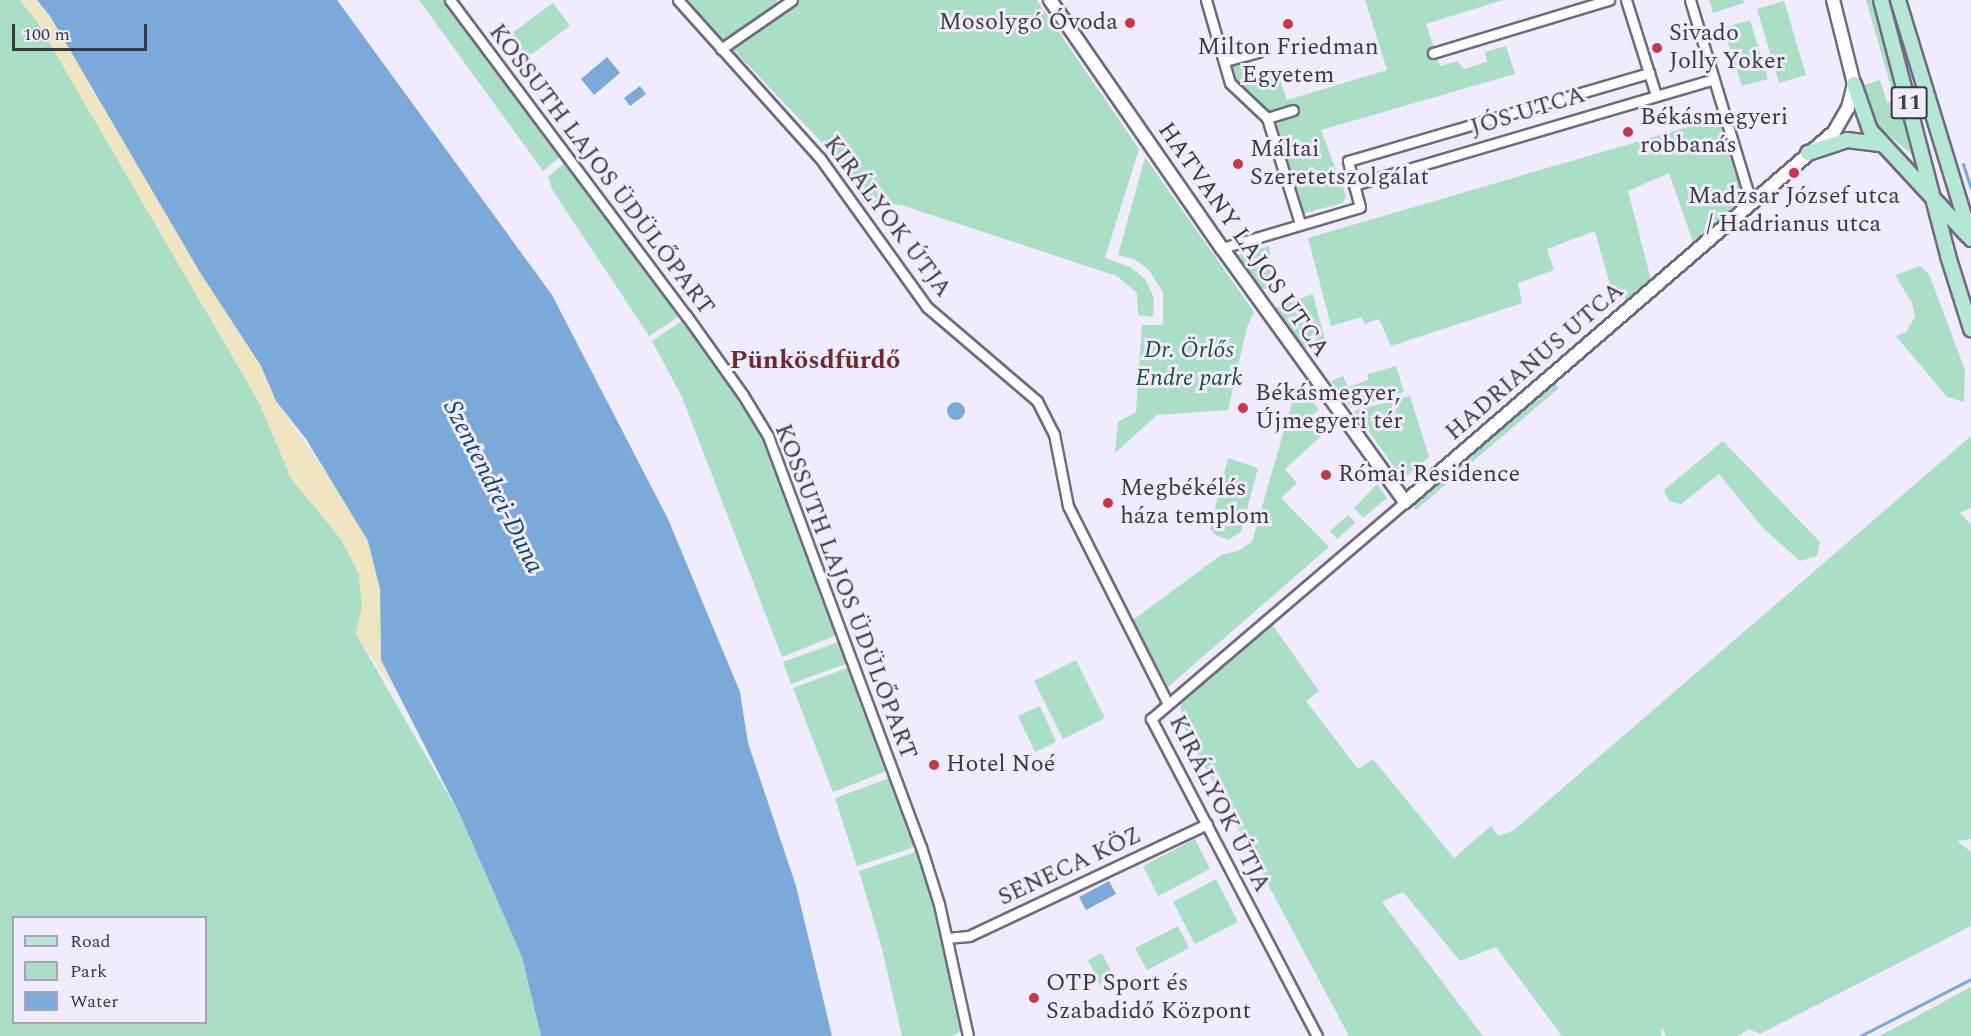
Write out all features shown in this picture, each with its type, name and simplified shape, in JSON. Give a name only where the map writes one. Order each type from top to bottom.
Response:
[{"type":"main road","name":"11","points":[[1881,0],[1933,200],[1971,329]]},
{"type":"main road","name":"11","points":[[1898,0],[1971,239]]},
{"type":"main road","points":[[1854,84],[1865,120],[1882,144],[1971,239]]},
{"type":"main road","points":[[1808,153],[1846,140],[1882,144]]},
{"type":"street","name":"KOSSUTH LAJOS ÜDÜLŐPART","points":[[450,0],[686,315],[743,394],[768,436],[921,848],[947,938],[968,1036]]},
{"type":"street","name":"KIRÁLYOK ÚTJA","points":[[678,0],[820,158],[927,308],[1037,400],[1054,434],[1068,506],[1168,704],[1151,718],[1317,1036]]},
{"type":"street","points":[[721,49],[792,0]]},
{"type":"street","name":"HATVANY LAJOS UTCA","points":[[1050,0],[1222,248],[1405,502]]},
{"type":"street","points":[[1206,0],[1230,83],[1268,118],[1300,224]]},
{"type":"street","points":[[1433,53],[1608,0]]},
{"type":"street","points":[[1626,0],[1656,95]]},
{"type":"street","points":[[1690,0],[1751,202]]},
{"type":"street","points":[[1833,0],[1854,84]]},
{"type":"street","points":[[1225,61],[1258,52]]},
{"type":"street","name":"JÓS UTCA","points":[[1222,248],[1360,207],[1348,161],[1649,73]]},
{"type":"street","name":"JÓS UTCA","points":[[1354,185],[1714,78]]},
{"type":"street","name":"HADRIANUS UTCA","points":[[1168,704],[1834,132],[1843,118],[1854,84]]},
{"type":"street","points":[[1268,118],[1293,110]]},
{"type":"street","name":"SENECA KÖZ","points":[[947,938],[969,936],[1207,824]]},
{"type":"green space","points":[[0,0],[20,0],[38,23],[259,402],[291,478],[341,539],[359,574],[362,608],[356,634],[460,815],[522,957],[541,1036],[0,1036]]},
{"type":"green space","points":[[419,0],[444,0],[562,155],[543,171]]},
{"type":"green space","points":[[686,0],[776,0],[784,10],[799,0],[1037,0],[1139,149],[1105,258],[1130,267],[1145,279],[1154,298],[1153,317],[1138,315],[1137,293],[1117,276],[901,205],[864,203],[831,152]]},
{"type":"green space","points":[[1365,0],[1503,0],[1426,24],[1440,66],[1457,61],[1464,69],[1487,62],[1485,52],[1506,46],[1515,74],[1321,130],[1346,196],[1343,203],[1301,214],[1270,113],[1236,84],[1231,69],[1233,61],[1249,57],[1258,74],[1277,71],[1287,100],[1387,70]]},
{"type":"green space","points":[[1709,0],[1743,0],[1744,3],[1713,13]]},
{"type":"green space","points":[[1866,0],[1873,0],[1919,160],[1879,128],[1861,86],[1880,80],[1887,103],[1895,101]]},
{"type":"green space","points":[[1784,1],[1806,75],[1779,83],[1757,9]]},
{"type":"green space","points":[[553,3],[570,26],[525,59],[508,36]]},
{"type":"green space","points":[[1750,20],[1768,79],[1742,86],[1723,28]]},
{"type":"green space","points":[[1722,117],[1741,180],[1737,208],[1694,245],[1669,173],[1628,191],[1651,280],[1627,302],[1623,292],[1614,300],[1595,231],[1547,249],[1554,270],[1518,283],[1522,303],[1391,346],[1379,319],[1365,324],[1361,317],[1331,326],[1308,238]]},
{"type":"green space","name":"Dr. Örlős Endre park","points":[[1145,157],[1254,312],[1247,327],[1228,410],[1157,415],[1115,453],[1118,422],[1136,412],[1142,325],[1163,325],[1163,292],[1148,269],[1134,259],[1118,255]]},
{"type":"green space","points":[[566,162],[681,315],[649,336],[552,189],[548,177]]},
{"type":"green space","points":[[1269,246],[1273,279],[1271,287],[1265,289],[1257,287],[1235,256]]},
{"type":"green space","points":[[1920,266],[1929,274],[1965,370],[1964,402],[1947,397],[1896,336],[1906,332],[1915,317],[1912,303],[1895,275]]},
{"type":"green space","points":[[1313,294],[1325,340],[1302,349],[1275,308]]},
{"type":"green space","points":[[685,319],[759,429],[839,634],[782,657],[682,397],[652,341]]},
{"type":"green space","points":[[1396,366],[1404,392],[1351,408],[1331,381],[1343,376],[1348,387],[1368,380],[1368,374]]},
{"type":"green space","points":[[1553,381],[1559,388],[1416,510],[1411,504]]},
{"type":"green space","points":[[1295,392],[1306,392],[1319,410],[1306,420],[1315,432],[1326,425],[1329,429],[1285,469],[1297,483],[1281,498],[1329,547],[1168,687],[1133,620],[1221,555],[1238,551],[1252,542]]},
{"type":"green space","points":[[1410,396],[1429,457],[1403,479],[1354,411]]},
{"type":"green space","points":[[1971,436],[1971,508],[1960,513],[1971,524],[1971,839],[1957,841],[1971,852],[1971,926],[1760,1034],[1749,1029],[1738,1036],[1666,1036],[1662,1028],[1661,1036],[1562,1036],[1496,947],[1460,961],[1403,892],[1382,902],[1483,1036],[1349,1036],[1181,722],[1181,703],[1272,624],[1319,691],[1306,701],[1358,769],[1373,759],[1454,858],[1491,826],[1499,836],[1514,830]]},
{"type":"green space","points":[[1723,441],[1820,542],[1817,556],[1800,561],[1763,528],[1719,474],[1681,504],[1669,501],[1664,490]]},
{"type":"green space","points":[[1228,458],[1258,468],[1241,532],[1228,540],[1214,534],[1210,528]]},
{"type":"green space","points":[[1377,484],[1387,498],[1363,518],[1354,508]]},
{"type":"green space","points":[[1348,515],[1355,523],[1337,539],[1330,531]]},
{"type":"green space","points":[[841,641],[848,663],[791,684],[783,662]]},
{"type":"green space","points":[[1076,660],[1105,718],[1063,739],[1034,681]]},
{"type":"green space","points":[[850,667],[887,771],[833,792],[793,688]]},
{"type":"green space","points":[[1040,706],[1056,742],[1035,752],[1018,716]]},
{"type":"green space","points":[[890,778],[917,846],[857,866],[835,798]]},
{"type":"green space","points":[[1195,839],[1210,869],[1158,896],[1143,866]]},
{"type":"green space","points":[[919,851],[943,936],[962,1030],[953,1036],[902,1036],[882,949],[859,871]]},
{"type":"green space","points":[[1216,879],[1238,922],[1195,944],[1173,902]]},
{"type":"green space","points":[[1178,926],[1189,948],[1147,970],[1135,948]]},
{"type":"green space","points":[[1102,953],[1117,984],[1103,991],[1088,960]]},
{"type":"green space","points":[[1971,987],[1971,1036],[1879,1036],[1908,1021]]},
{"type":"sand","points":[[20,0],[36,0],[50,16],[201,274],[261,366],[276,401],[350,507],[368,541],[380,589],[381,659],[398,696],[356,634],[362,608],[359,574],[341,539],[291,478],[259,402],[38,23]]},
{"type":"water","name":"Szentendrei-Duna","points":[[37,0],[337,0],[552,295],[668,519],[740,692],[748,743],[796,886],[832,1036],[541,1036],[522,957],[460,815],[381,660],[380,589],[368,541],[306,439],[276,401],[261,366],[201,274],[50,16]]},
{"type":"water","points":[[607,57],[620,73],[594,95],[581,79]]},
{"type":"water","points":[[640,86],[646,94],[630,106],[624,98]]},
{"type":"water","points":[[956,402],[962,405],[965,411],[962,417],[956,420],[950,417],[947,411],[950,405]]},
{"type":"water","points":[[1109,881],[1116,894],[1086,910],[1079,897]]},
{"type":"waterway","points":[[1963,164],[1971,188]]},
{"type":"waterway","points":[[1860,1036],[1971,979]]},
{"type":"place","name":"Mosolygó Óvoda","points":[[1130,23]]},
{"type":"place","name":"Milton Friedman Egyetem","points":[[1288,24]]},
{"type":"place","name":"Sivado Jolly Yoker","points":[[1657,48]]},
{"type":"place","name":"Békásmegyeri robbanás","points":[[1628,132]]},
{"type":"place","name":"Máltai Szeretetszolgálat","points":[[1238,164]]},
{"type":"place","name":"Madzsar József utca / Hadrianus utca","points":[[1794,173]]},
{"type":"place","name":"Békásmegyer, Újmegyeri tér","points":[[1243,408]]},
{"type":"place","name":"Római Residence","points":[[1326,475]]},
{"type":"place","name":"Megbékélés háza templom","points":[[1108,503]]},
{"type":"place","name":"Hotel Noé","points":[[934,765]]},
{"type":"place","name":"OTP Sport és Szabadidő Központ","points":[[1034,998]]},
{"type":"district","name":"Pünkösdfürdő","points":[[815,361]]}]
